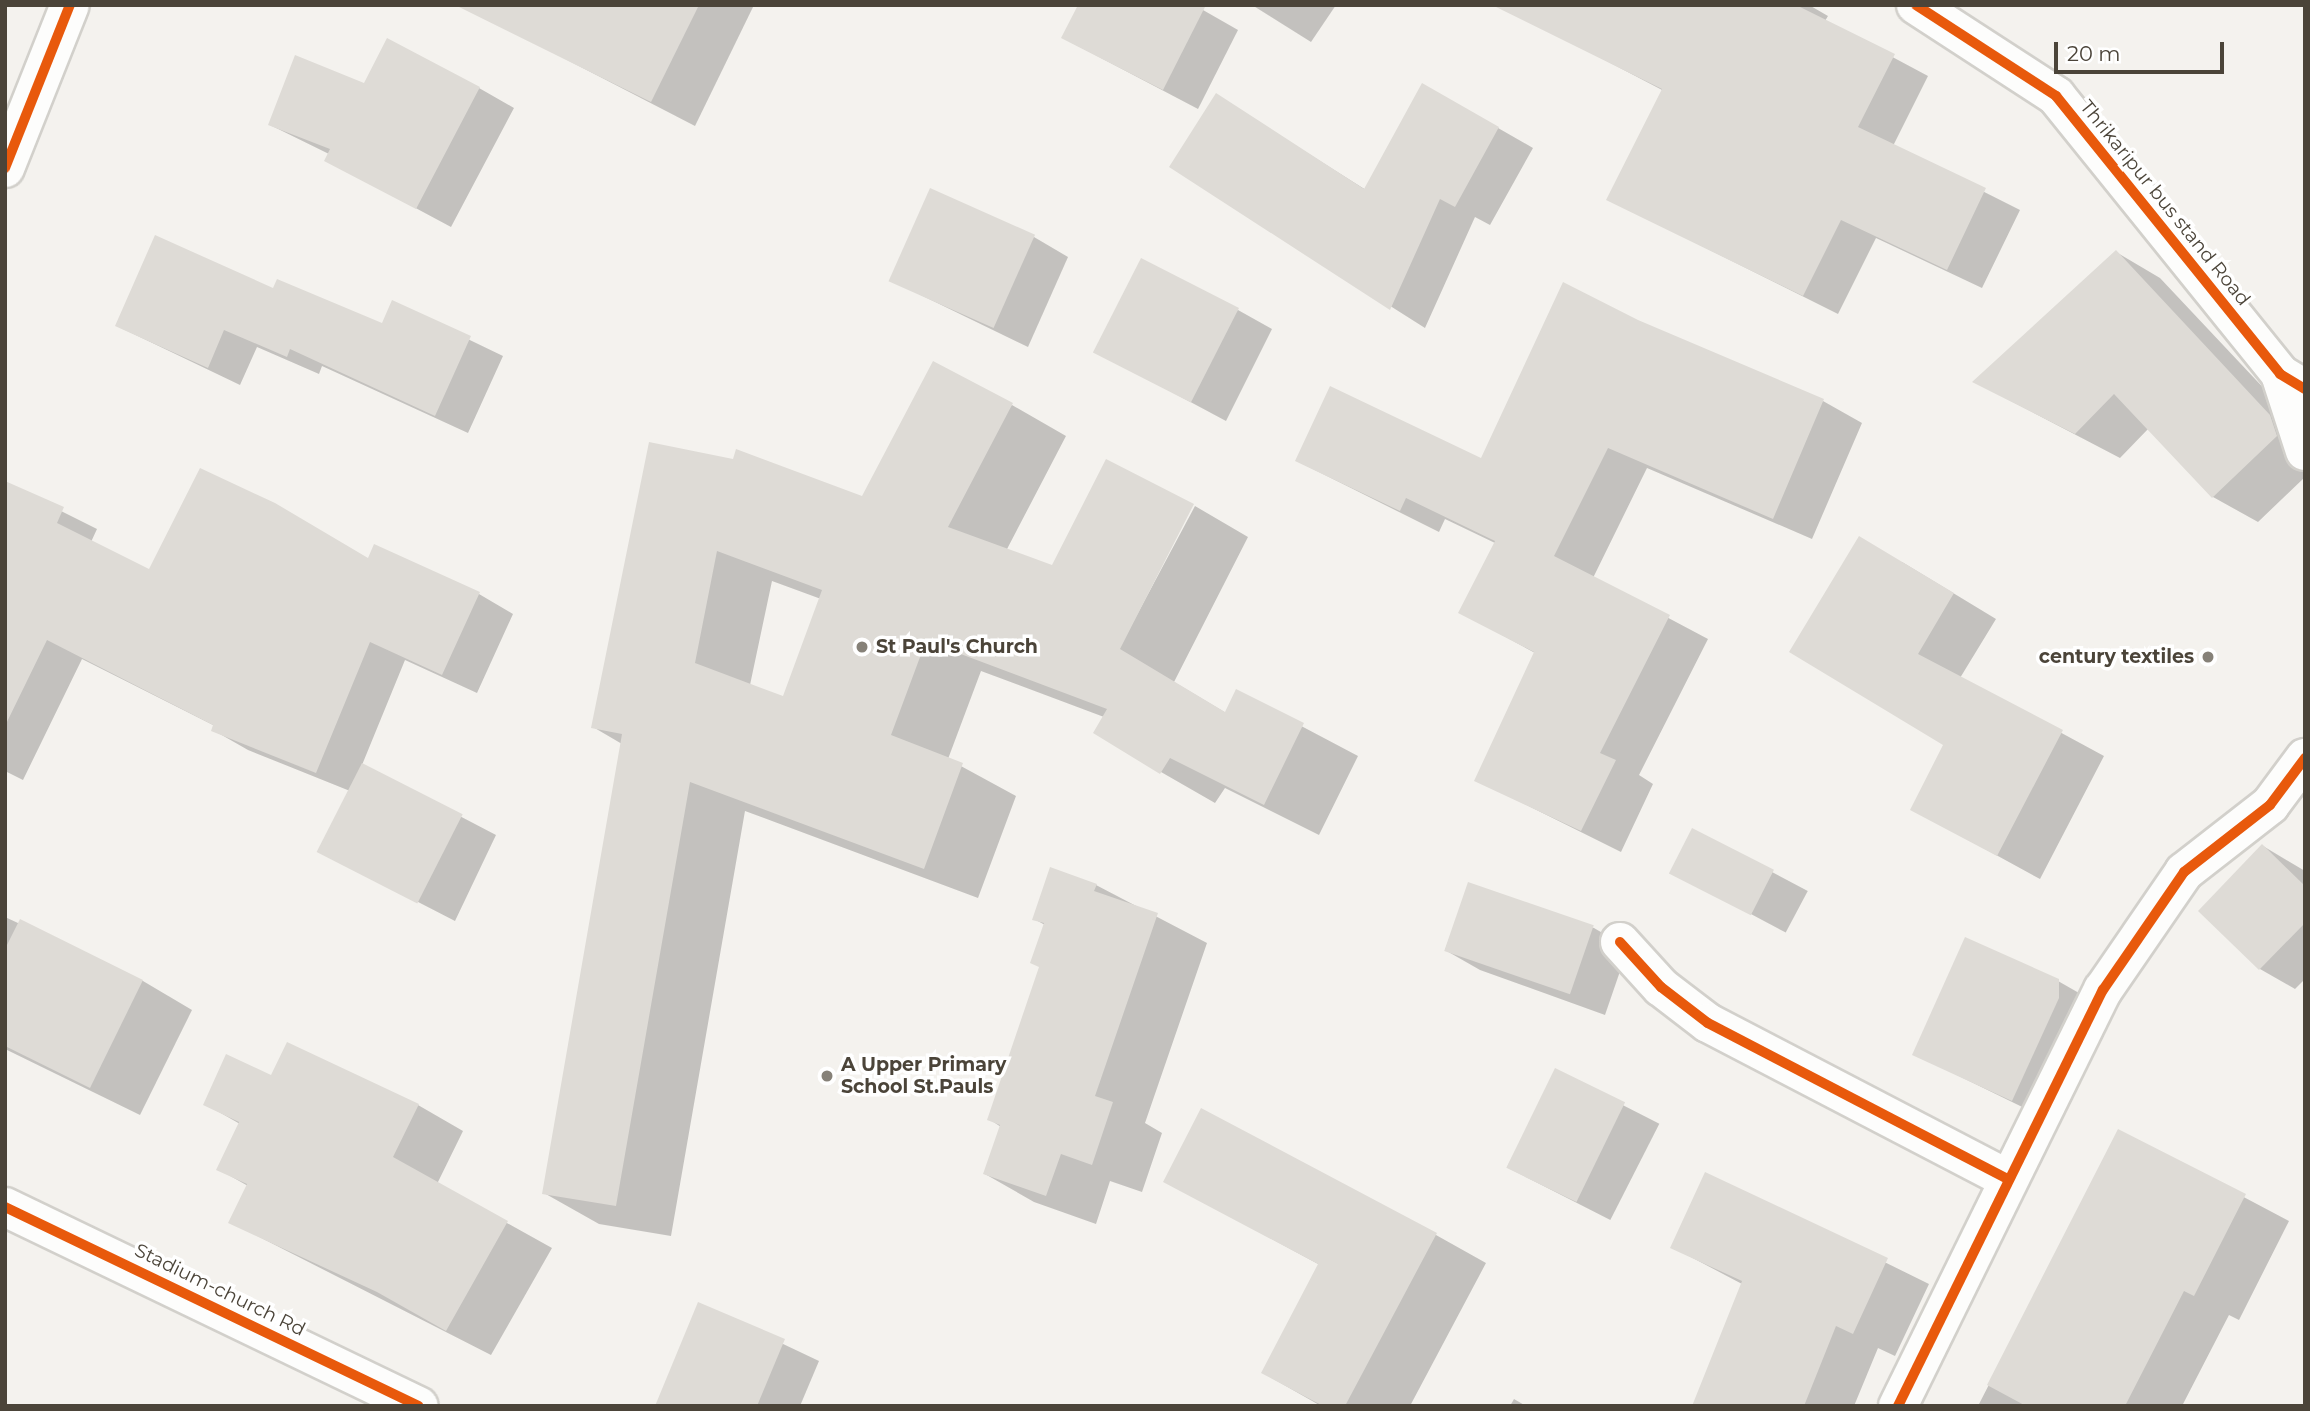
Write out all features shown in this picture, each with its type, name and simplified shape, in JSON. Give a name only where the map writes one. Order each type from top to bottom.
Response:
[{"type":"street","points":[[5,168],[70,5]]},
{"type":"street","name":"Thrikaripur bus stand Road","points":[[1916,5],[2056,96],[2292,382]]},
{"type":"street","points":[[2292,382],[2305,451]]},
{"type":"street","points":[[1898,1406],[2104,990],[2184,872],[2270,805],[2305,758]]},
{"type":"street","points":[[1620,942],[1661,987],[1708,1023],[2009,1180]]},
{"type":"street","name":"Stadium-church Rd","points":[[5,1207],[419,1406]]},
{"type":"building","points":[[455,5],[699,5],[651,102]]},
{"type":"building","points":[[1078,5],[1206,5],[1163,90],[1061,38]]},
{"type":"building","points":[[1492,5],[1796,5],[1895,54],[1858,127],[1986,188],[1947,270],[1841,220],[1803,296],[1606,200],[1662,89]]},
{"type":"building","points":[[387,38],[480,87],[416,209],[324,161],[330,149],[268,125],[295,55],[364,83]]},
{"type":"building","points":[[1422,83],[1499,127],[1455,207],[1440,199],[1390,310],[1169,167],[1216,93],[1364,189]]},
{"type":"building","points":[[930,188],[1035,235],[994,328],[889,281]]},
{"type":"building","points":[[155,235],[273,288],[277,279],[382,323],[392,300],[471,336],[435,416],[290,349],[287,357],[224,330],[208,368],[115,326]]},
{"type":"building","points":[[2116,250],[2270,415],[2277,436],[2212,498],[2114,394],[2075,434],[1972,382]]},
{"type":"building","points":[[1141,258],[1239,308],[1191,402],[1093,352]]},
{"type":"building","points":[[1563,282],[1638,320],[1824,399],[1773,519],[1608,448],[1554,556],[1670,615],[1600,753],[1616,760],[1581,831],[1474,781],[1534,652],[1458,613],[1495,541],[1406,498],[1400,511],[1295,461],[1330,386],[1481,458]]},
{"type":"building","points":[[933,361],[1013,403],[948,527],[1052,565],[1106,459],[1194,504],[1120,649],[1225,712],[1236,689],[1304,723],[1264,805],[1170,758],[1160,774],[1093,733],[1107,709],[926,641],[891,735],[963,763],[924,869],[690,782],[616,1206],[542,1194],[622,734],[591,728],[649,442],[733,459],[736,449],[862,496]],"holes":[[[717,551],[822,590],[783,696],[695,663]]]},
{"type":"building","points":[[200,468],[275,503],[368,558],[374,544],[480,592],[442,675],[370,642],[316,773],[211,731],[213,725],[47,640],[5,726],[5,481],[64,507],[57,523],[149,569]]},
{"type":"building","points":[[1859,536],[1954,593],[1918,654],[2063,730],[1997,856],[1910,810],[1943,745],[1789,652]]},
{"type":"building","points":[[362,763],[463,814],[417,903],[317,852]]},
{"type":"building","points":[[1692,828],[1774,870],[1751,915],[1669,873]]},
{"type":"building","points":[[2262,844],[2305,886],[2305,923],[2259,970],[2198,911]]},
{"type":"building","name":"A Upper Primary School St.Pauls","points":[[1050,867],[1097,884],[1094,891],[1158,913],[1095,1096],[1113,1102],[1092,1165],[1061,1154],[1046,1196],[983,1174],[1000,1125],[987,1120],[1039,967],[1030,963],[1044,923],[1032,920]]},
{"type":"building","points":[[1468,882],[1594,925],[1570,994],[1444,951]]},
{"type":"building","points":[[20,919],[143,980],[90,1088],[5,1046],[5,949]]},
{"type":"building","points":[[1965,937],[2059,979],[2059,998],[2012,1101],[1912,1055]]},
{"type":"building","points":[[287,1042],[419,1104],[393,1157],[508,1221],[446,1331],[377,1292],[228,1223],[247,1184],[216,1170],[239,1122],[203,1105],[226,1054],[271,1075]]},
{"type":"building","points":[[1555,1068],[1625,1102],[1576,1202],[1506,1168]]},
{"type":"building","points":[[1201,1108],[1437,1233],[1345,1406],[1323,1406],[1261,1373],[1318,1264],[1163,1182]]},
{"type":"building","points":[[2118,1129],[2246,1194],[2194,1296],[2184,1291],[2125,1406],[2026,1406],[1987,1385]]},
{"type":"building","points":[[1705,1172],[1888,1258],[1853,1334],[1836,1326],[1804,1406],[1692,1406],[1742,1281],[1670,1248]]},
{"type":"building","points":[[698,1302],[785,1339],[757,1406],[655,1406]]},
{"type":"cycle path","points":[[5,168],[70,5]]},
{"type":"cycle path","points":[[1916,5],[2056,96],[2280,374],[2305,389]]},
{"type":"cycle path","points":[[1898,1406],[2103,990],[2184,872],[2270,805],[2305,758]]},
{"type":"cycle path","points":[[1620,942],[1661,987],[1708,1023],[2009,1180]]},
{"type":"cycle path","points":[[5,1207],[419,1406]]},
{"type":"place","name":"St Paul's Church","points":[[862,647]]},
{"type":"place","name":"century textiles","points":[[2208,657]]},
{"type":"place","name":"A Upper Primary School St.Pauls","points":[[827,1076]]}]
